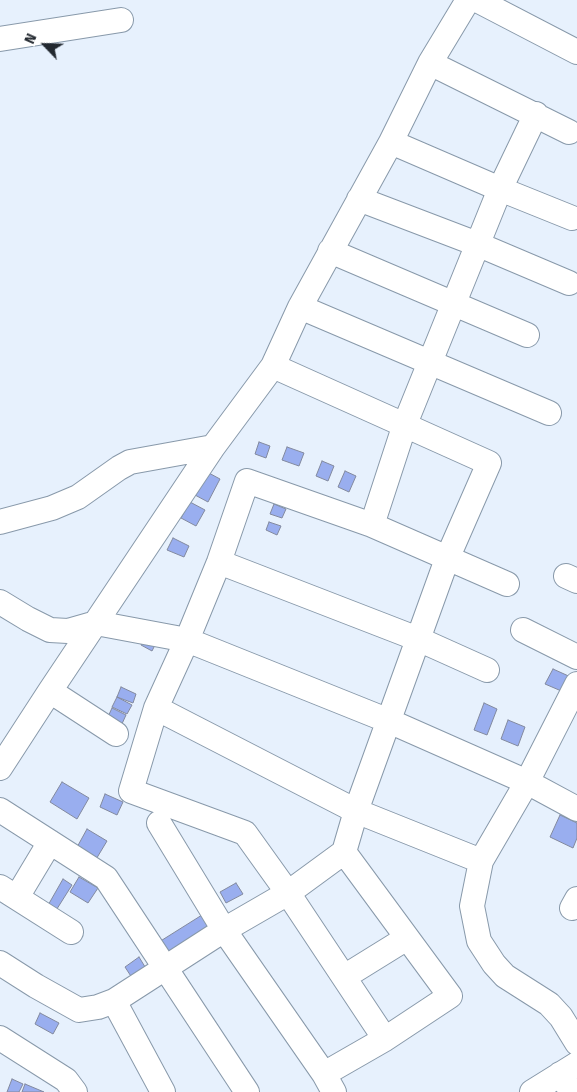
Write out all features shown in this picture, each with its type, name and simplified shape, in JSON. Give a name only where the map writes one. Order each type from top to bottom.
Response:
[{"type":"street","points":[[0,768],[213,447],[273,366],[300,307],[391,142],[430,63],[468,0]]},
{"type":"street","points":[[477,0],[577,52]]},
{"type":"street","points":[[0,39],[120,20]]},
{"type":"street","points":[[430,63],[569,132]]},
{"type":"street","points":[[372,525],[405,424],[429,362],[500,189],[536,114]]},
{"type":"street","points":[[391,142],[572,218]]},
{"type":"street","points":[[359,200],[477,244],[569,283]]},
{"type":"street","points":[[330,251],[527,335]]},
{"type":"street","points":[[300,307],[549,413]]},
{"type":"street","points":[[0,963],[79,1010],[98,1008],[288,893],[344,852],[356,811],[447,559],[489,463],[273,366]]},
{"type":"street","points":[[0,522],[52,508],[78,497],[130,462],[213,447]]},
{"type":"street","points":[[385,1039],[288,893],[245,833],[131,791],[156,708],[187,640],[219,562],[247,480],[372,525],[507,584]]},
{"type":"street","points":[[219,562],[418,639],[487,670]]},
{"type":"street","points":[[3,610],[50,630],[68,631],[96,623],[187,640],[389,721],[526,782],[577,809]]},
{"type":"street","points":[[523,630],[577,658]]},
{"type":"street","points":[[577,684],[482,861],[472,906],[479,941],[494,964],[505,976],[549,1004],[561,1017],[577,1043]]},
{"type":"street","points":[[50,691],[116,734]]},
{"type":"street","points":[[156,708],[356,811],[482,861]]},
{"type":"street","points":[[0,810],[106,878],[247,1092]]},
{"type":"street","points":[[159,823],[224,930],[329,1083],[385,1039],[450,996],[344,852]]},
{"type":"street","points":[[50,842],[9,892],[71,932]]},
{"type":"street","points":[[344,977],[407,938]]},
{"type":"street","points":[[114,1000],[163,1092]]},
{"type":"street","points":[[3,1047],[66,1080],[75,1092]]},
{"type":"street","points":[[532,1092],[570,1077]]},
{"type":"building","points":[[259,442],[270,446],[266,458],[255,454]]},
{"type":"building","points":[[287,447],[304,453],[299,466],[282,460]]},
{"type":"building","points":[[322,461],[334,466],[328,481],[316,476]]},
{"type":"building","points":[[345,471],[356,476],[349,492],[338,487]]},
{"type":"building","points":[[207,472],[220,479],[208,502],[195,495]]},
{"type":"building","points":[[190,502],[205,510],[196,526],[181,518]]},
{"type":"building","points":[[274,504],[286,509],[282,518],[270,514]]},
{"type":"building","points":[[269,522],[281,526],[277,535],[266,530]]},
{"type":"building","points":[[173,538],[189,546],[184,557],[167,550]]},
{"type":"building","points":[[145,635],[157,641],[152,651],[141,645]]},
{"type":"building","points":[[553,669],[573,678],[566,693],[545,684]]},
{"type":"building","points":[[121,687],[136,694],[133,703],[117,697]]},
{"type":"building","points":[[117,697],[132,705],[127,714],[112,707]]},
{"type":"building","points":[[484,703],[497,709],[487,735],[474,730]]},
{"type":"building","points":[[112,708],[126,715],[121,726],[107,719]]},
{"type":"building","points":[[508,720],[525,727],[518,746],[501,739]]},
{"type":"building","points":[[62,782],[89,798],[77,819],[50,802]]},
{"type":"building","points":[[105,794],[123,802],[117,815],[100,807]]},
{"type":"building","points":[[560,815],[577,823],[577,838],[573,848],[550,837]]},
{"type":"building","points":[[87,829],[107,841],[95,861],[76,849]]},
{"type":"building","points":[[79,877],[98,888],[88,903],[70,892]]},
{"type":"building","points":[[63,879],[72,885],[55,912],[47,907]]},
{"type":"building","points":[[236,883],[243,894],[226,903],[220,892]]},
{"type":"building","points":[[202,915],[212,931],[170,959],[159,942]]},
{"type":"building","points":[[139,957],[150,975],[136,984],[125,967]]},
{"type":"building","points":[[40,1013],[59,1023],[53,1034],[35,1024]]},
{"type":"building","points":[[12,1079],[23,1084],[19,1092],[7,1092]]},
{"type":"building","points":[[25,1084],[44,1092],[22,1092]]}]
